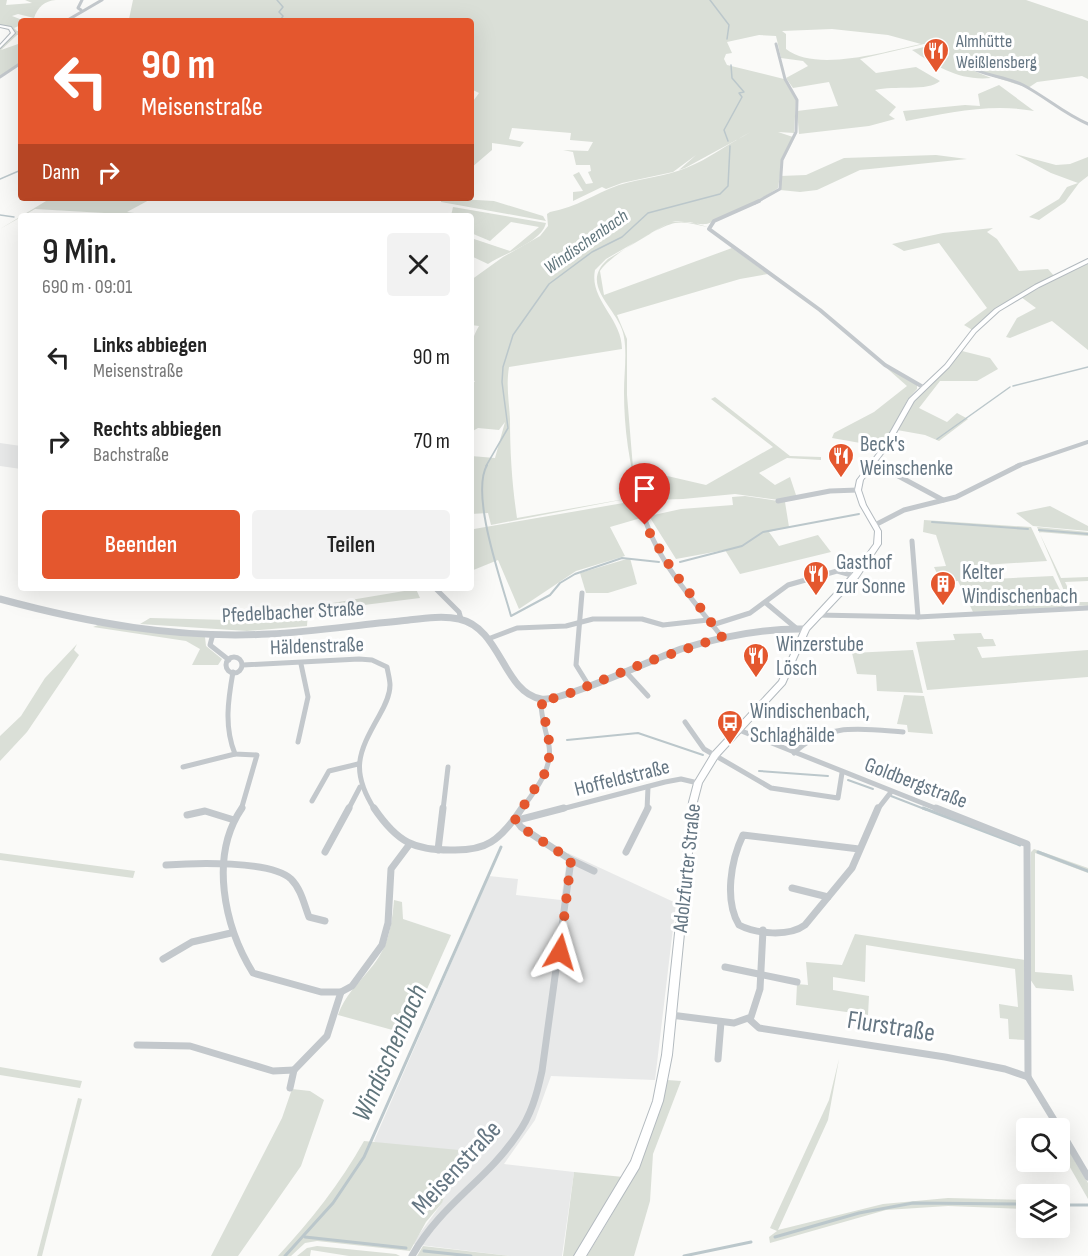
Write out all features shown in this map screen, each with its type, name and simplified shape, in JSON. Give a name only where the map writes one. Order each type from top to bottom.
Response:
[{"type":"main road","points":[[0,26],[10,28],[13,33],[0,47]]},
{"type":"main road","points":[[875,525],[863,506],[858,490],[866,472],[885,447],[911,400],[947,366],[974,331],[997,310],[1036,286],[1088,261]]},
{"type":"main road","name":"Adolzfurter Straße","points":[[580,1256],[635,1164],[648,1132],[660,1090],[671,1015],[693,802],[698,783],[715,755],[782,682],[806,629],[816,615],[855,576],[877,544],[878,531],[875,525]]},
{"type":"street","points":[[81,10],[78,7],[82,0]]},
{"type":"street","points":[[70,18],[102,0]]},
{"type":"street","points":[[776,44],[785,78],[797,100],[796,132],[782,160],[780,189],[769,197],[714,221],[709,229],[820,310],[885,364],[923,387]]},
{"type":"street","points":[[0,77],[18,65]]},
{"type":"street","points":[[965,65],[982,74],[1023,84],[1061,113],[1088,124]]},
{"type":"street","points":[[875,525],[904,510],[956,497],[1028,461],[1088,442]]},
{"type":"street","points":[[866,472],[877,474],[889,471],[944,500]]},
{"type":"street","points":[[778,501],[830,491],[858,490]]},
{"type":"street","points":[[640,501],[641,514],[650,535],[722,637]]},
{"type":"street","points":[[912,541],[909,561],[918,591],[918,617]]},
{"type":"street","points":[[488,639],[517,628],[566,626],[582,621],[642,619],[663,625],[710,622],[744,616],[766,603],[781,588],[810,578],[837,571],[855,576]]},
{"type":"street","points":[[438,591],[459,612],[461,619],[476,627],[488,639],[526,692],[541,699],[552,700],[625,671],[722,637],[796,628],[806,629]]},
{"type":"street","points":[[582,593],[582,621],[578,636],[576,665],[589,686]]},
{"type":"street","name":"Pfedelbacher Straße","points":[[0,599],[94,623],[213,633],[271,633],[408,621],[461,619]]},
{"type":"street","points":[[766,603],[796,628]]},
{"type":"street","points":[[816,615],[918,617],[1088,608]]},
{"type":"street","points":[[213,633],[210,645],[229,660],[239,659],[243,665],[233,672],[227,724],[235,754]]},
{"type":"street","name":"Häldenstraße","points":[[243,665],[301,664],[359,659],[372,660],[387,667],[389,686],[385,706],[362,741],[358,764],[360,787],[378,816],[409,845]]},
{"type":"street","points":[[229,660],[225,669],[233,672]]},
{"type":"street","points":[[298,742],[308,697],[301,664]]},
{"type":"street","points":[[625,671],[648,696]]},
{"type":"street","points":[[183,767],[235,754],[257,755],[244,805],[234,820],[226,865],[226,913],[231,933],[253,973],[321,992],[341,992],[352,986],[382,945],[388,923],[391,869],[409,845],[415,849],[467,849],[492,843],[516,820],[549,767],[549,741],[541,699]]},
{"type":"street","points":[[685,722],[704,749],[774,790],[838,798],[842,773]]},
{"type":"street","name":"Goldbergstraße","points":[[794,753],[808,737],[830,729],[903,732]]},
{"type":"street","name":"Goldbergstraße","points":[[739,730],[842,773],[1027,844],[1028,1077]]},
{"type":"street","points":[[312,801],[329,771],[358,764]]},
{"type":"street","points":[[438,850],[448,768]]},
{"type":"street","name":"Hoffeldstraße","points":[[516,820],[681,779],[698,783]]},
{"type":"street","points":[[325,852],[360,787]]},
{"type":"street","points":[[626,852],[648,810],[650,793],[648,787]]},
{"type":"street","points":[[859,849],[743,835],[734,858],[731,900],[735,920],[745,929],[796,931],[823,900],[830,897],[857,858],[879,804],[891,792]]},
{"type":"street","points":[[187,815],[205,811],[234,820]]},
{"type":"street","points":[[516,820],[521,827],[571,860],[594,870]]},
{"type":"street","name":"Meisenstraße","points":[[412,1256],[437,1215],[511,1144],[531,1110],[546,1060],[571,860]]},
{"type":"street","points":[[166,865],[188,862],[280,873],[288,876],[296,885],[309,917],[325,921]]},
{"type":"street","points":[[792,888],[830,897]]},
{"type":"street","points":[[671,1015],[721,1022],[743,1022],[749,1019],[758,1005],[763,930]]},
{"type":"street","points":[[163,959],[192,942],[231,933]]},
{"type":"street","points":[[725,967],[754,971],[760,976],[797,982]]},
{"type":"street","points":[[290,1088],[294,1070],[327,1036],[341,992]]},
{"type":"street","name":"Flurstraße","points":[[749,1019],[759,1028],[945,1057],[1005,1069],[1028,1077]]},
{"type":"street","points":[[718,1059],[721,1022]]},
{"type":"street","points":[[137,1045],[190,1046],[273,1071],[294,1070]]},
{"type":"street","points":[[1028,1077],[1053,1118]]},
{"type":"street","points":[[1070,1147],[1088,1177]]},
{"type":"shaded area","points":[[0,0],[7,0],[6,5],[32,3],[25,0],[56,0],[42,5],[34,18],[18,14],[12,16],[18,18],[18,26],[14,28],[18,31],[18,35],[1,50],[18,44],[18,64],[0,76],[0,48],[15,33],[11,28],[0,25]]},
{"type":"shaded area","points":[[133,0],[1026,0],[1088,21],[1088,79],[1082,76],[1037,82],[1028,88],[967,68],[991,78],[959,75],[949,72],[912,50],[928,46],[924,44],[860,59],[876,73],[916,67],[940,81],[927,86],[875,90],[896,107],[889,115],[895,119],[869,126],[799,134],[797,111],[838,106],[829,82],[793,88],[786,78],[808,66],[803,61],[781,58],[776,36],[759,35],[727,42],[732,53],[726,54],[724,59],[727,65],[784,79],[796,100],[794,133],[778,132],[793,137],[783,156],[778,188],[720,219],[706,224],[696,224],[708,227],[675,223],[655,231],[606,259],[595,270],[594,281],[597,291],[617,328],[622,349],[509,367],[511,456],[517,518],[636,497],[491,525],[488,513],[474,514],[474,456],[495,458],[505,422],[499,430],[478,428],[474,430],[474,337],[479,326],[474,325],[474,278],[503,257],[540,236],[548,226],[547,214],[550,212],[577,204],[619,185],[671,172],[622,183],[606,189],[602,187],[573,201],[573,192],[583,191],[573,175],[579,172],[586,184],[593,183],[588,172],[591,171],[590,165],[576,165],[573,152],[563,150],[588,151],[593,142],[570,140],[571,133],[512,128],[509,139],[524,142],[520,147],[492,143],[492,150],[474,165],[474,100],[479,93],[474,90],[474,18],[129,18]],"holes":[[[832,29],[888,35],[921,44],[871,55],[833,60],[799,56],[786,49],[786,34],[782,31]],[[739,138],[703,160],[686,168],[673,172],[696,155],[679,170]]]},
{"type":"shaded area","points":[[999,85],[1034,111],[986,109],[906,121],[903,111],[965,105],[980,106],[978,94]]},
{"type":"shaded area","points":[[1015,154],[1056,165],[1070,164],[1088,157],[1088,176],[1079,183],[1065,202],[1039,220],[1029,217],[1059,199],[1067,187],[1078,183],[1051,173]]},
{"type":"shaded area","points":[[936,155],[967,159],[860,170],[817,190],[800,192],[780,190],[780,176],[806,175],[844,158]]},
{"type":"shaded area","points":[[46,201],[147,201],[127,212],[134,213],[35,209],[26,213]]},
{"type":"shaded area","points":[[494,201],[543,216],[546,221],[441,202]]},
{"type":"shaded area","points":[[453,207],[546,223],[543,230],[530,242],[488,264],[474,257],[474,239],[510,251],[539,227],[511,222],[490,241],[474,234],[474,213],[452,213]]},
{"type":"shaded area","points":[[993,228],[987,232],[997,239],[1019,271],[1048,269],[1055,277],[997,310],[974,331],[964,325],[987,308],[939,243],[904,251],[892,244],[943,233]]},
{"type":"shaded area","points":[[627,247],[600,271],[604,295],[732,248],[768,274],[740,279],[617,315],[627,339],[627,395],[633,468],[706,485],[773,447],[711,399],[715,397],[790,456],[821,457],[821,460],[787,458],[759,473],[775,485],[790,477],[797,498],[779,500],[735,494],[683,499],[647,500],[639,498],[632,472],[626,432],[624,337],[621,327],[598,288],[597,279],[600,269],[608,259]]},
{"type":"shaded area","points":[[1088,263],[1088,350],[1052,321],[1010,338],[1006,337],[1017,318],[1036,308],[1021,297]]},
{"type":"shaded area","points":[[962,351],[990,358],[998,369],[977,381],[940,381],[919,408],[947,422],[957,413],[968,419],[939,441],[925,435],[897,430],[914,400]]},
{"type":"shaded area","points":[[884,365],[917,385],[917,389],[908,399],[883,447],[832,438],[834,433],[874,412],[907,386]]},
{"type":"shaded area","points":[[0,443],[18,446],[18,469],[0,466]]},
{"type":"shaded area","points":[[745,496],[785,502],[789,527],[769,532],[779,546],[818,535],[831,552],[740,574],[725,550],[676,559],[649,516],[681,509],[733,505],[732,497]]},
{"type":"shaded area","points":[[629,502],[639,504],[641,518],[610,527],[625,556],[576,571],[519,609],[498,560],[474,570],[474,529]]},
{"type":"shaded area","points":[[1050,506],[1088,526],[1088,531],[1033,526],[1016,513]]},
{"type":"shaded area","points":[[924,520],[1031,527],[1047,561],[967,566],[974,580],[1053,576],[1067,604],[1064,607],[973,612],[958,581],[941,582],[934,567],[946,566],[936,535],[923,532]]},
{"type":"shaded area","points":[[1037,527],[1088,532],[1088,536],[1039,532]]},
{"type":"shaded area","points":[[1040,534],[1061,578],[1088,577],[1088,581],[1065,582],[1075,602],[1088,602],[1088,606],[1070,605]]},
{"type":"shaded area","points":[[630,558],[637,584],[608,593],[586,593],[580,573]]},
{"type":"shaded area","points":[[404,591],[417,591],[420,598],[308,612],[307,626],[247,631],[140,624],[150,618],[229,620],[298,613],[297,609]]},
{"type":"shaded area","points":[[98,625],[205,637],[206,646],[222,659],[218,665],[192,665],[200,649],[186,641],[93,627]]},
{"type":"shaded area","points":[[981,633],[984,639],[993,639],[996,646],[977,647],[982,658],[1088,650],[1088,677],[927,690],[916,642],[955,640],[953,634]]},
{"type":"shaded area","points":[[77,644],[74,650],[79,655],[27,732],[0,761],[0,736],[21,716],[45,678]]},
{"type":"shaded area","points":[[913,650],[923,693],[877,691],[876,675],[857,674],[852,653]]},
{"type":"shaded area","points":[[904,695],[924,696],[933,734],[908,732],[907,725],[897,724]]},
{"type":"shaded area","points":[[1034,849],[1088,868],[1088,873],[1035,853],[1035,972],[1072,975],[1074,991],[1036,988],[1030,979],[1031,852]]},
{"type":"shaded area","points":[[0,853],[135,871],[133,878],[0,860]]},
{"type":"shaded area","points":[[568,853],[676,903],[655,1080],[551,1076],[535,1120],[504,1164],[574,1172],[562,1256],[511,1256],[412,1244],[442,1203],[374,1141],[489,876],[518,879],[516,895],[561,900]]},
{"type":"shaded area","points":[[394,900],[402,902],[403,919],[451,935],[407,1034],[338,1015],[348,996],[376,961],[385,945]]},
{"type":"shaded area","points":[[855,934],[1025,960],[1025,1040],[1009,1039],[1008,1019],[1000,1018],[999,1004],[1018,1007],[1015,969],[866,945],[865,982],[833,977],[833,990],[869,996],[868,1015],[796,1005],[797,984],[808,985],[806,962],[842,965]]},
{"type":"shaded area","points":[[839,1059],[828,1120],[778,1230],[883,1204],[948,1198],[1016,1200],[1016,1209],[948,1206],[886,1210],[770,1243],[769,1237],[777,1231],[770,1228],[829,1100]]},
{"type":"shaded area","points":[[0,1067],[82,1081],[80,1088],[0,1075]]},
{"type":"shaded area","points":[[667,1080],[681,1081],[653,1154],[650,1201],[634,1256],[587,1256],[645,1151]]},
{"type":"shaded area","points":[[292,1089],[310,1091],[324,1100],[301,1166],[238,1256],[211,1256],[282,1118]]},
{"type":"shaded area","points":[[78,1098],[82,1099],[42,1256],[37,1256]]},
{"type":"shaded area","points":[[364,1141],[459,1150],[442,1203],[426,1222],[410,1251],[317,1241],[305,1243],[291,1256],[278,1256],[324,1201]]},
{"type":"shaded area","points":[[1070,1153],[1088,1183],[1088,1199],[1070,1167]]},
{"type":"shaded area","points":[[574,1172],[623,1177],[576,1256],[563,1256]]},
{"type":"shaded area","points":[[317,1246],[400,1256],[349,1256],[311,1250],[310,1256],[297,1256],[307,1248]]},
{"type":"shaded area","points":[[423,1246],[511,1256],[417,1256]]},
{"type":"waterway","points":[[277,0],[283,7],[279,12],[283,16],[282,18]]},
{"type":"waterway","name":"Windischenbach","points":[[710,0],[729,25],[727,39]]},
{"type":"waterway","name":"Windischenbach","points":[[728,141],[724,130],[742,97],[739,93],[744,92],[732,78],[731,65]]},
{"type":"waterway","name":"Windischenbach","points":[[486,466],[508,428],[502,382],[503,367],[513,335],[549,284],[592,252],[622,237],[648,213],[720,194],[728,186],[730,146]]},
{"type":"waterway","points":[[0,179],[18,171]]},
{"type":"waterway","points":[[0,215],[14,217]]},
{"type":"waterway","points":[[1013,386],[1088,367]]},
{"type":"waterway","points":[[937,439],[1010,387]]},
{"type":"waterway","points":[[487,465],[482,497],[485,517],[511,616],[550,595],[560,583],[575,574],[622,558],[659,562]]},
{"type":"waterway","points":[[680,562],[742,546],[763,532],[859,514]]},
{"type":"waterway","points":[[932,522],[1028,529]]},
{"type":"waterway","points":[[1039,530],[1088,534]]},
{"type":"waterway","points":[[567,740],[638,733],[703,755]]},
{"type":"waterway","points":[[759,771],[828,776]]},
{"type":"waterway","points":[[848,780],[873,789]]},
{"type":"waterway","points":[[891,796],[927,810]]},
{"type":"waterway","points":[[923,808],[1020,845]]},
{"type":"waterway","name":"Windischenbach","points":[[285,1256],[333,1203],[364,1157],[501,847]]},
{"type":"waterway","points":[[1038,852],[1088,871]]},
{"type":"waterway","points":[[775,1237],[859,1213],[913,1203],[1016,1204]]},
{"type":"waterway","points":[[1070,1205],[1088,1205]]},
{"type":"waterway","points":[[305,1237],[406,1248]]},
{"type":"waterway","points":[[684,1256],[751,1242]]},
{"type":"waterway","points":[[424,1251],[471,1256]]},
{"type":"place","name":"Almhütte Weißlensberg","points":[[936,74]]},
{"type":"place","name":"Beck's Weinschenke","points":[[841,479]]},
{"type":"place","name":"Gasthof zur Sonne","points":[[816,597]]},
{"type":"place","name":"Kelter Windischenbach","points":[[943,607]]},
{"type":"place","name":"Winzerstube Lösch","points":[[756,679]]},
{"type":"place","name":"Windischenbach, Schlaghälde","points":[[730,746]]},
{"type":"route","points":[[560,952],[571,860],[521,827],[515,819],[549,767],[549,741],[540,705],[541,699],[558,698],[647,662],[722,637],[671,568],[645,525]]}]
